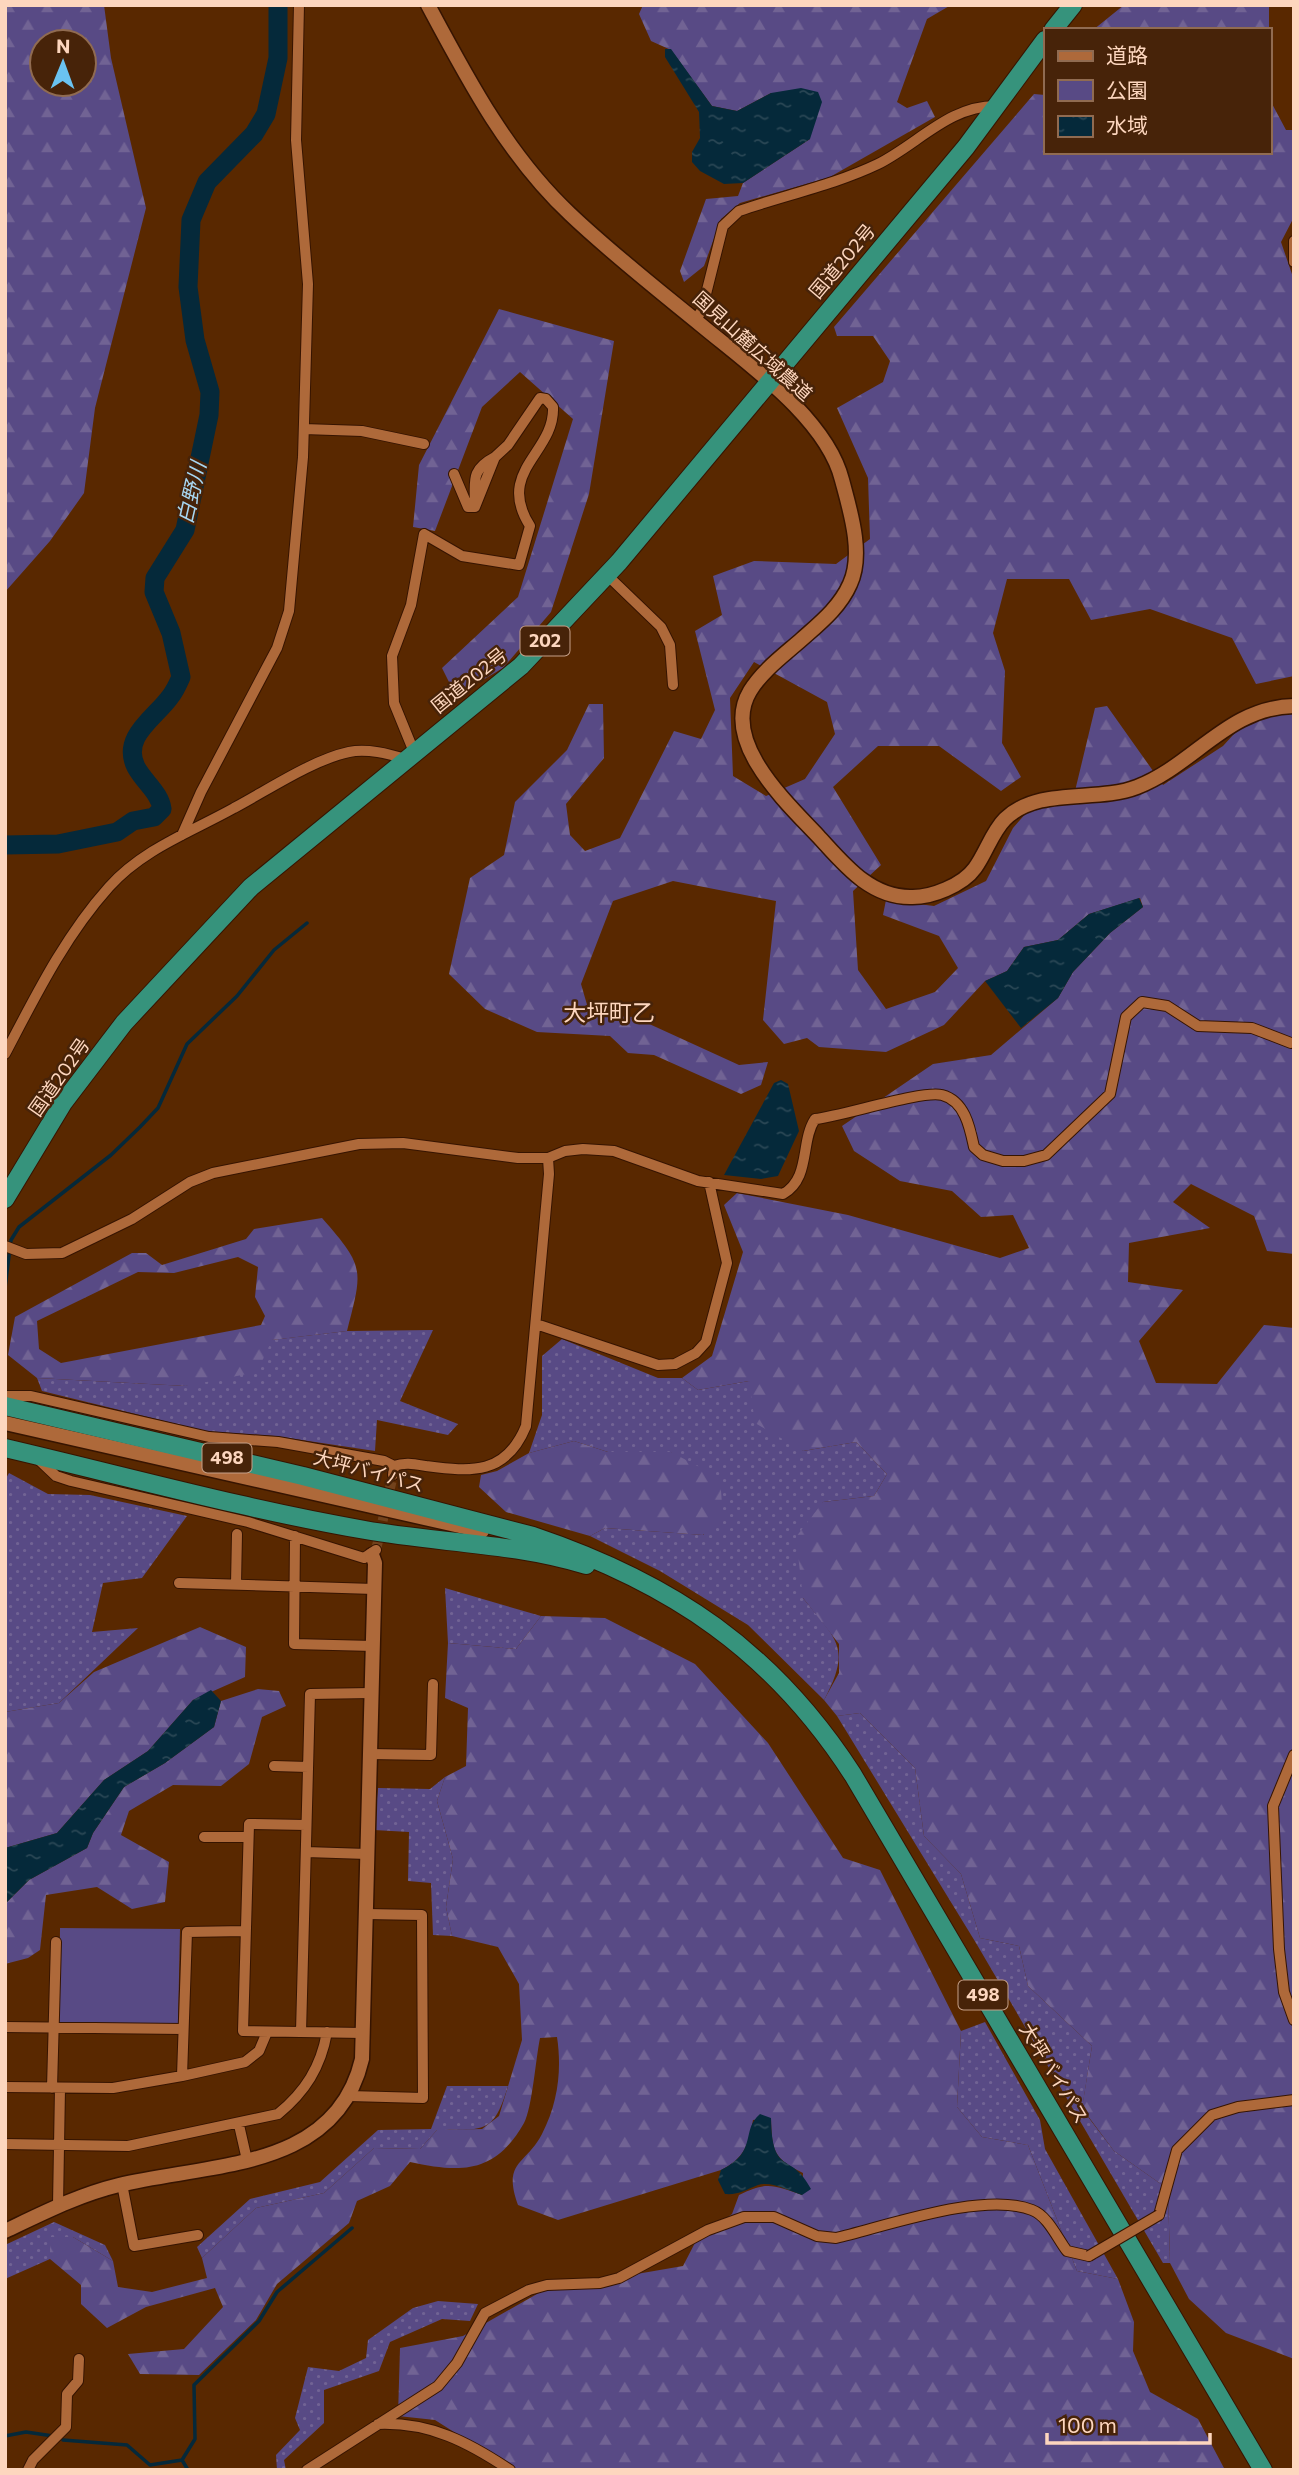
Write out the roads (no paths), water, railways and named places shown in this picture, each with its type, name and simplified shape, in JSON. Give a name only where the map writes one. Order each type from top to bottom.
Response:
[{"type":"highway","points":[[1056,28],[1073,5]]},
{"type":"highway","name":"国道202号","points":[[5,1199],[62,1103],[124,1023],[251,887],[521,666],[607,575],[998,106],[1044,41]]},
{"type":"highway","name":"大坪バイパス","points":[[5,1406],[303,1476],[512,1530],[565,1547],[637,1580],[707,1619],[765,1665],[835,1746],[1263,2470]]},
{"type":"highway","name":"大坪バイパス","points":[[5,1448],[351,1528],[506,1548],[570,1560],[636,1584],[707,1619]]},
{"type":"street","points":[[182,835],[283,632],[289,611],[304,429],[308,284],[296,140],[299,5]]},
{"type":"street","name":"国見山麓広域農道","points":[[428,5],[482,103],[527,169],[570,214],[769,382],[829,446],[840,470],[849,506],[855,562],[852,582],[836,607],[758,679],[747,695],[743,709],[743,729],[747,749],[761,769],[840,860],[867,884],[891,894],[911,897],[931,894],[973,873],[1002,822],[1017,809],[1047,799],[1123,793],[1167,772],[1223,729],[1251,714],[1273,706],[1294,706]]},
{"type":"street","points":[[695,321],[702,310],[723,226],[739,211],[878,163],[954,115],[979,105],[998,106]]},
{"type":"street","points":[[1294,241],[1294,262]]},
{"type":"street","points":[[5,1054],[51,967],[89,910],[129,868],[155,848],[284,781],[350,751],[410,755],[394,703],[392,656],[411,605],[424,534],[462,556],[519,565],[530,526],[518,502],[524,471],[554,420],[553,407],[546,399],[540,398],[533,404],[508,445],[495,457],[475,507],[468,507],[454,474]]},
{"type":"street","points":[[304,429],[362,431],[424,444]]},
{"type":"street","points":[[607,575],[661,627],[670,645],[673,684]]},
{"type":"street","points":[[10,1247],[41,1256],[62,1253],[132,1219],[190,1182],[213,1173],[359,1144],[403,1143],[518,1158],[548,1158],[583,1149],[614,1151],[709,1182],[783,1194],[792,1189],[806,1158],[811,1126],[815,1119],[845,1115],[919,1095],[943,1095],[958,1105],[966,1115],[974,1147],[983,1155],[1003,1161],[1024,1161],[1046,1155],[1110,1094],[1126,1017],[1142,1002],[1167,1006],[1198,1026],[1252,1028],[1291,1044]]},
{"type":"street","points":[[5,1396],[31,1396],[209,1437],[278,1443],[384,1461],[393,1471],[403,1463],[461,1470],[480,1469],[500,1461],[518,1446],[526,1426],[549,1174],[548,1158]]},
{"type":"street","points":[[536,1324],[658,1364],[675,1364],[696,1353],[706,1342],[727,1263],[709,1182]]},
{"type":"street","points":[[5,1423],[530,1542],[637,1580]]},
{"type":"street","points":[[33,1454],[55,1476],[71,1481],[295,1536],[364,1558],[374,1552]]},
{"type":"street","points":[[236,1584],[237,1534]]},
{"type":"street","points":[[295,1536],[294,1644],[373,1646]]},
{"type":"street","points":[[5,2231],[58,2205],[122,2184],[276,2153],[300,2142],[334,2116],[349,2096],[362,2059],[374,1552]]},
{"type":"street","points":[[179,1583],[374,1588]]},
{"type":"street","points":[[370,1754],[431,1755],[433,1684]]},
{"type":"street","points":[[301,2032],[310,1694],[372,1693]]},
{"type":"street","points":[[1294,1755],[1273,1806],[1279,1949],[1284,1992],[1294,2020]]},
{"type":"street","points":[[274,1766],[308,1767]]},
{"type":"street","points":[[306,1825],[249,1824],[243,2031],[363,2033]]},
{"type":"street","points":[[204,1837],[248,1838]]},
{"type":"street","points":[[306,1852],[366,1854]]},
{"type":"street","points":[[349,2096],[423,2098],[422,1915],[366,1914]]},
{"type":"street","points":[[181,2076],[187,1932],[245,1931]]},
{"type":"street","points":[[56,1942],[58,2205]]},
{"type":"street","points":[[5,2027],[183,2029]]},
{"type":"street","points":[[5,2087],[113,2088],[181,2076],[245,2062],[259,2051],[267,2032]]},
{"type":"street","points":[[5,2144],[128,2146],[239,2125],[278,2114],[297,2098],[317,2069],[327,2032]]},
{"type":"street","points":[[307,2470],[438,2386],[457,2363],[485,2313],[529,2290],[547,2285],[600,2283],[619,2278],[708,2230],[744,2217],[774,2217],[817,2236],[836,2238],[979,2204],[1012,2206],[1032,2210],[1042,2216],[1067,2251],[1089,2256],[1158,2215],[1177,2150],[1212,2115],[1238,2107],[1294,2100]]},
{"type":"street","points":[[239,2125],[247,2160]]},
{"type":"street","points":[[122,2184],[134,2246],[198,2235]]},
{"type":"street","points":[[28,2470],[33,2460],[66,2427],[67,2394],[78,2381],[79,2359]]},
{"type":"street","points":[[378,2424],[436,2430],[471,2444],[510,2470]]},
{"type":"water","points":[[665,49],[671,49],[712,106],[737,111],[771,93],[801,88],[818,92],[822,102],[810,139],[743,183],[724,184],[700,171],[692,162],[692,152],[700,138],[699,112],[665,57]]},
{"type":"water","points":[[1139,898],[1143,907],[1110,933],[1073,972],[1058,998],[1021,1028],[985,981],[1007,971],[1024,947],[1058,940],[1089,914]]},
{"type":"water","points":[[781,1080],[788,1084],[799,1131],[778,1176],[761,1179],[724,1175],[774,1083]]},
{"type":"water","points":[[211,1690],[221,1701],[214,1727],[165,1763],[124,1787],[93,1833],[87,1848],[29,1880],[5,1904],[5,1848],[57,1833],[104,1780],[148,1751],[193,1700]]},
{"type":"water","points":[[760,2114],[771,2118],[772,2137],[779,2157],[804,2177],[811,2189],[802,2195],[775,2185],[763,2184],[738,2193],[725,2194],[718,2180],[721,2170],[740,2156],[751,2127]]},
{"type":"waterway","name":"白野川","points":[[5,845],[58,844],[117,832],[133,821],[154,817],[162,809],[158,798],[136,767],[133,746],[142,729],[172,695],[181,677],[171,633],[154,592],[155,578],[185,530],[209,415],[210,392],[195,340],[188,287],[191,220],[207,182],[254,134],[266,114],[278,58],[278,5]]},
{"type":"waterway","points":[[5,1288],[11,1240],[19,1227],[111,1155],[140,1127],[158,1108],[187,1044],[237,996],[274,950],[307,923]]},
{"type":"waterway","points":[[63,2440],[127,2445],[150,2465],[182,2460],[195,2439],[194,2385],[259,2321],[277,2292],[352,2228]]},
{"type":"waterway","points":[[5,2436],[26,2432],[53,2436]]},
{"type":"waterway","points":[[182,2460],[188,2470]]},
{"type":"tunnel","points":[[376,1550],[393,1475]]},
{"type":"district","name":"大坪町乙","points":[[609,1013]]}]
